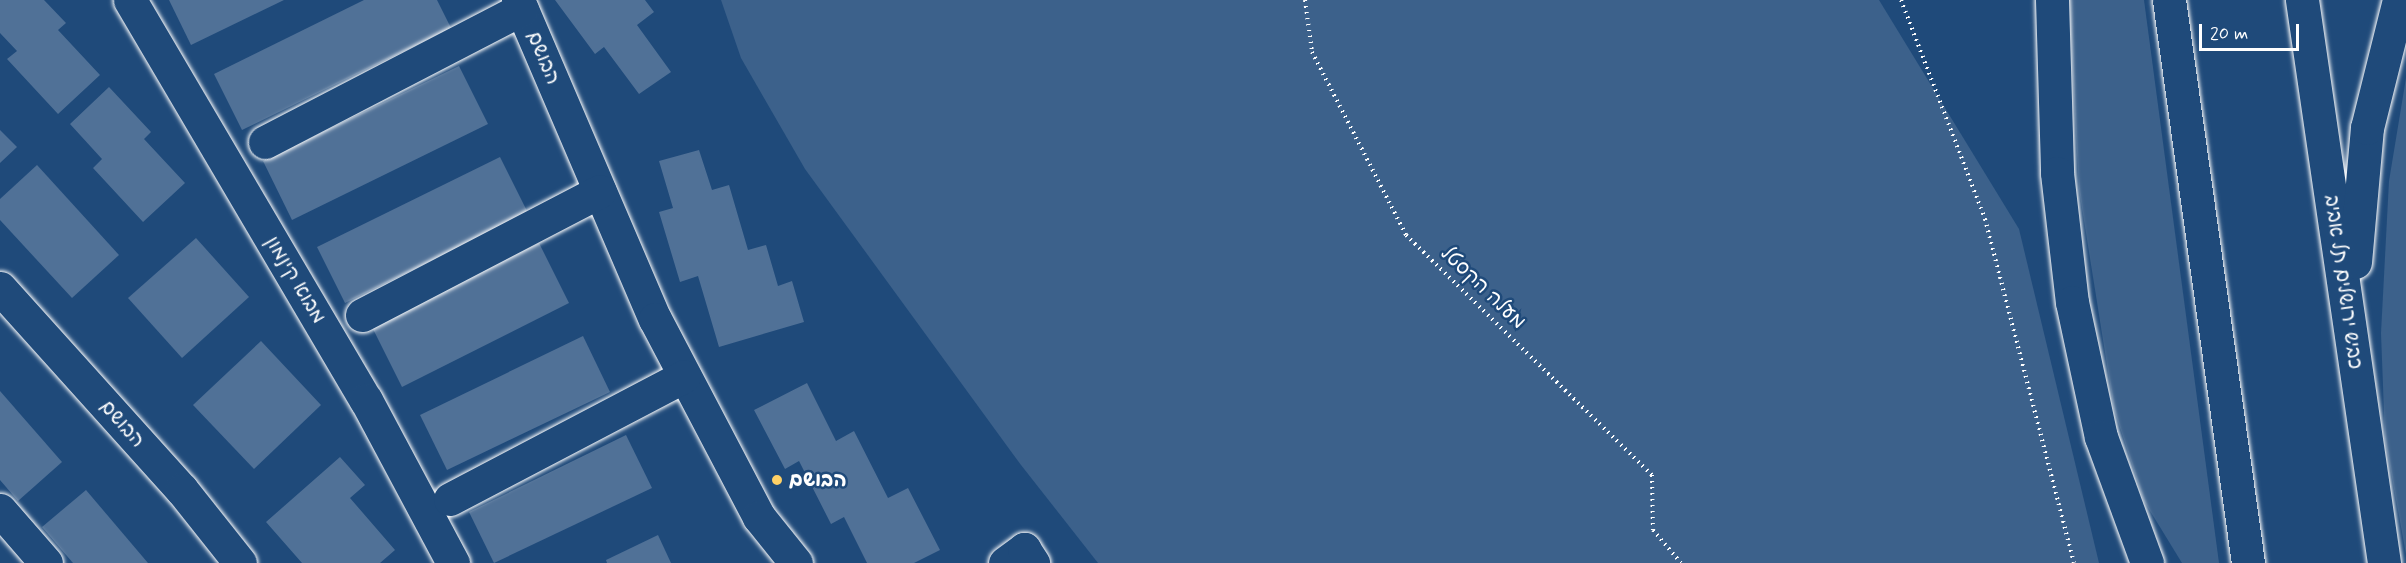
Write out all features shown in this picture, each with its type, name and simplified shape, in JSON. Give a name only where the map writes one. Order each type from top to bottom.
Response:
[{"type":"main road","name":"מבוא קינמון","points":[[130,0],[366,400],[453,563]]},
{"type":"main road","points":[[2052,0],[2057,173],[2072,302],[2101,437],[2147,563]]},
{"type":"main road","points":[[2169,0],[2248,563]]},
{"type":"main road","name":"כביש ירושלים תל אביב","points":[[2302,0],[2384,563]]},
{"type":"main road","points":[[2358,381],[2354,281],[2361,178],[2376,79],[2399,0]]},
{"type":"main road","points":[[265,142],[520,4]]},
{"type":"main road","name":"הבושם","points":[[520,4],[600,191],[684,376],[759,517],[796,563]]},
{"type":"main road","points":[[362,315],[600,191]]},
{"type":"main road","name":"הבושם","points":[[0,288],[182,490],[240,563]]},
{"type":"main road","points":[[450,499],[684,376]]},
{"type":"main road","points":[[0,510],[46,563]]},
{"type":"main road","points":[[1005,563],[1024,549],[1033,563]]},
{"type":"path","name":"מעלה הקסטל","points":[[1305,0],[1312,52],[1406,235],[1652,475],[1653,530],[1681,563]]},
{"type":"path","points":[[1901,0],[1984,219],[2074,563]]},
{"type":"shaded area","points":[[721,0],[1879,0],[2019,229],[2099,563],[1098,563],[1021,465],[805,169],[741,58]]},
{"type":"shaded area","points":[[2069,0],[2144,0],[2219,563],[2182,563],[2144,501],[2114,409],[2079,189]]},
{"type":"shaded area","points":[[2406,78],[2406,554],[2385,439],[2381,333],[2389,181]]},
{"type":"building","points":[[0,0],[44,0],[66,23],[58,30],[100,75],[58,114],[7,59],[17,51],[0,33]]},
{"type":"building","points":[[169,0],[284,0],[191,45]]},
{"type":"building","points":[[364,0],[437,0],[451,28],[242,130],[214,74]]},
{"type":"building","points":[[555,0],[645,0],[654,12],[637,25],[671,72],[639,94],[604,47],[595,54]]},
{"type":"building","points":[[459,66],[488,124],[292,220],[263,161]]},
{"type":"building","points":[[109,87],[151,132],[144,139],[185,183],[143,222],[93,168],[102,159],[70,124]]},
{"type":"building","points":[[0,130],[17,147],[0,163]]},
{"type":"building","points":[[699,150],[712,190],[729,185],[748,250],[766,245],[778,286],[792,281],[804,322],[719,347],[698,276],[680,282],[659,212],[673,208],[659,161]]},
{"type":"building","points":[[500,157],[528,213],[345,303],[317,247]]},
{"type":"building","points":[[37,165],[119,255],[72,298],[0,220],[0,199]]},
{"type":"building","points":[[196,238],[249,297],[182,358],[128,298]]},
{"type":"building","points":[[539,243],[569,303],[402,387],[372,327]]},
{"type":"building","points":[[583,336],[610,392],[447,470],[420,415]]},
{"type":"building","points":[[261,341],[321,405],[254,469],[193,405]]},
{"type":"building","points":[[807,383],[836,441],[854,431],[888,498],[908,488],[940,550],[914,563],[867,563],[844,517],[831,524],[799,461],[785,469],[754,410]]},
{"type":"building","points":[[0,391],[62,462],[18,501],[0,480]]},
{"type":"building","points":[[626,435],[652,488],[494,563],[469,512]]},
{"type":"building","points":[[340,457],[365,485],[350,498],[395,550],[380,563],[302,563],[266,522]]},
{"type":"building","points":[[86,490],[148,563],[73,563],[42,527]]},
{"type":"building","points":[[658,535],[671,563],[607,563],[606,560]]},
{"type":"place","name":"הבושם","points":[[777,480]]}]
